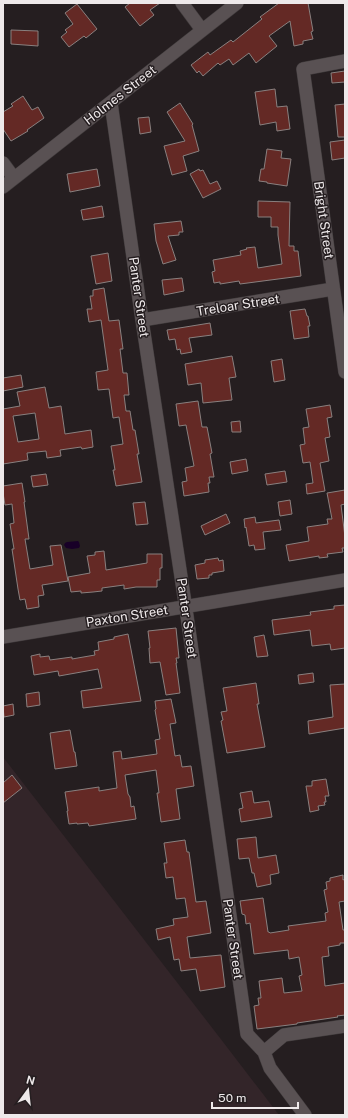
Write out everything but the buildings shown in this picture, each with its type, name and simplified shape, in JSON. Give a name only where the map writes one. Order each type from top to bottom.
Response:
[{"type":"street","points":[[182,3],[202,30]]},
{"type":"street","name":"Holmes Street","points":[[3,188],[237,3]]},
{"type":"street","name":"Bright Street","points":[[345,62],[303,69],[345,372]]},
{"type":"street","name":"Panter Street","points":[[112,103],[142,320],[186,607],[247,1034],[264,1052],[270,1068],[305,1115]]},
{"type":"street","points":[[3,163],[14,178]]},
{"type":"street","name":"Treloar Street","points":[[142,320],[333,289]]},
{"type":"street","name":"Paxton Street","points":[[3,637],[345,580]]},
{"type":"street","points":[[264,1052],[284,1035],[345,1026]]},
{"type":"shaded area","points":[[78,541],[80,546],[79,548],[66,548],[64,545],[67,542]]},
{"type":"shaded area","points":[[3,757],[220,1038],[279,1115],[3,1115]]}]
